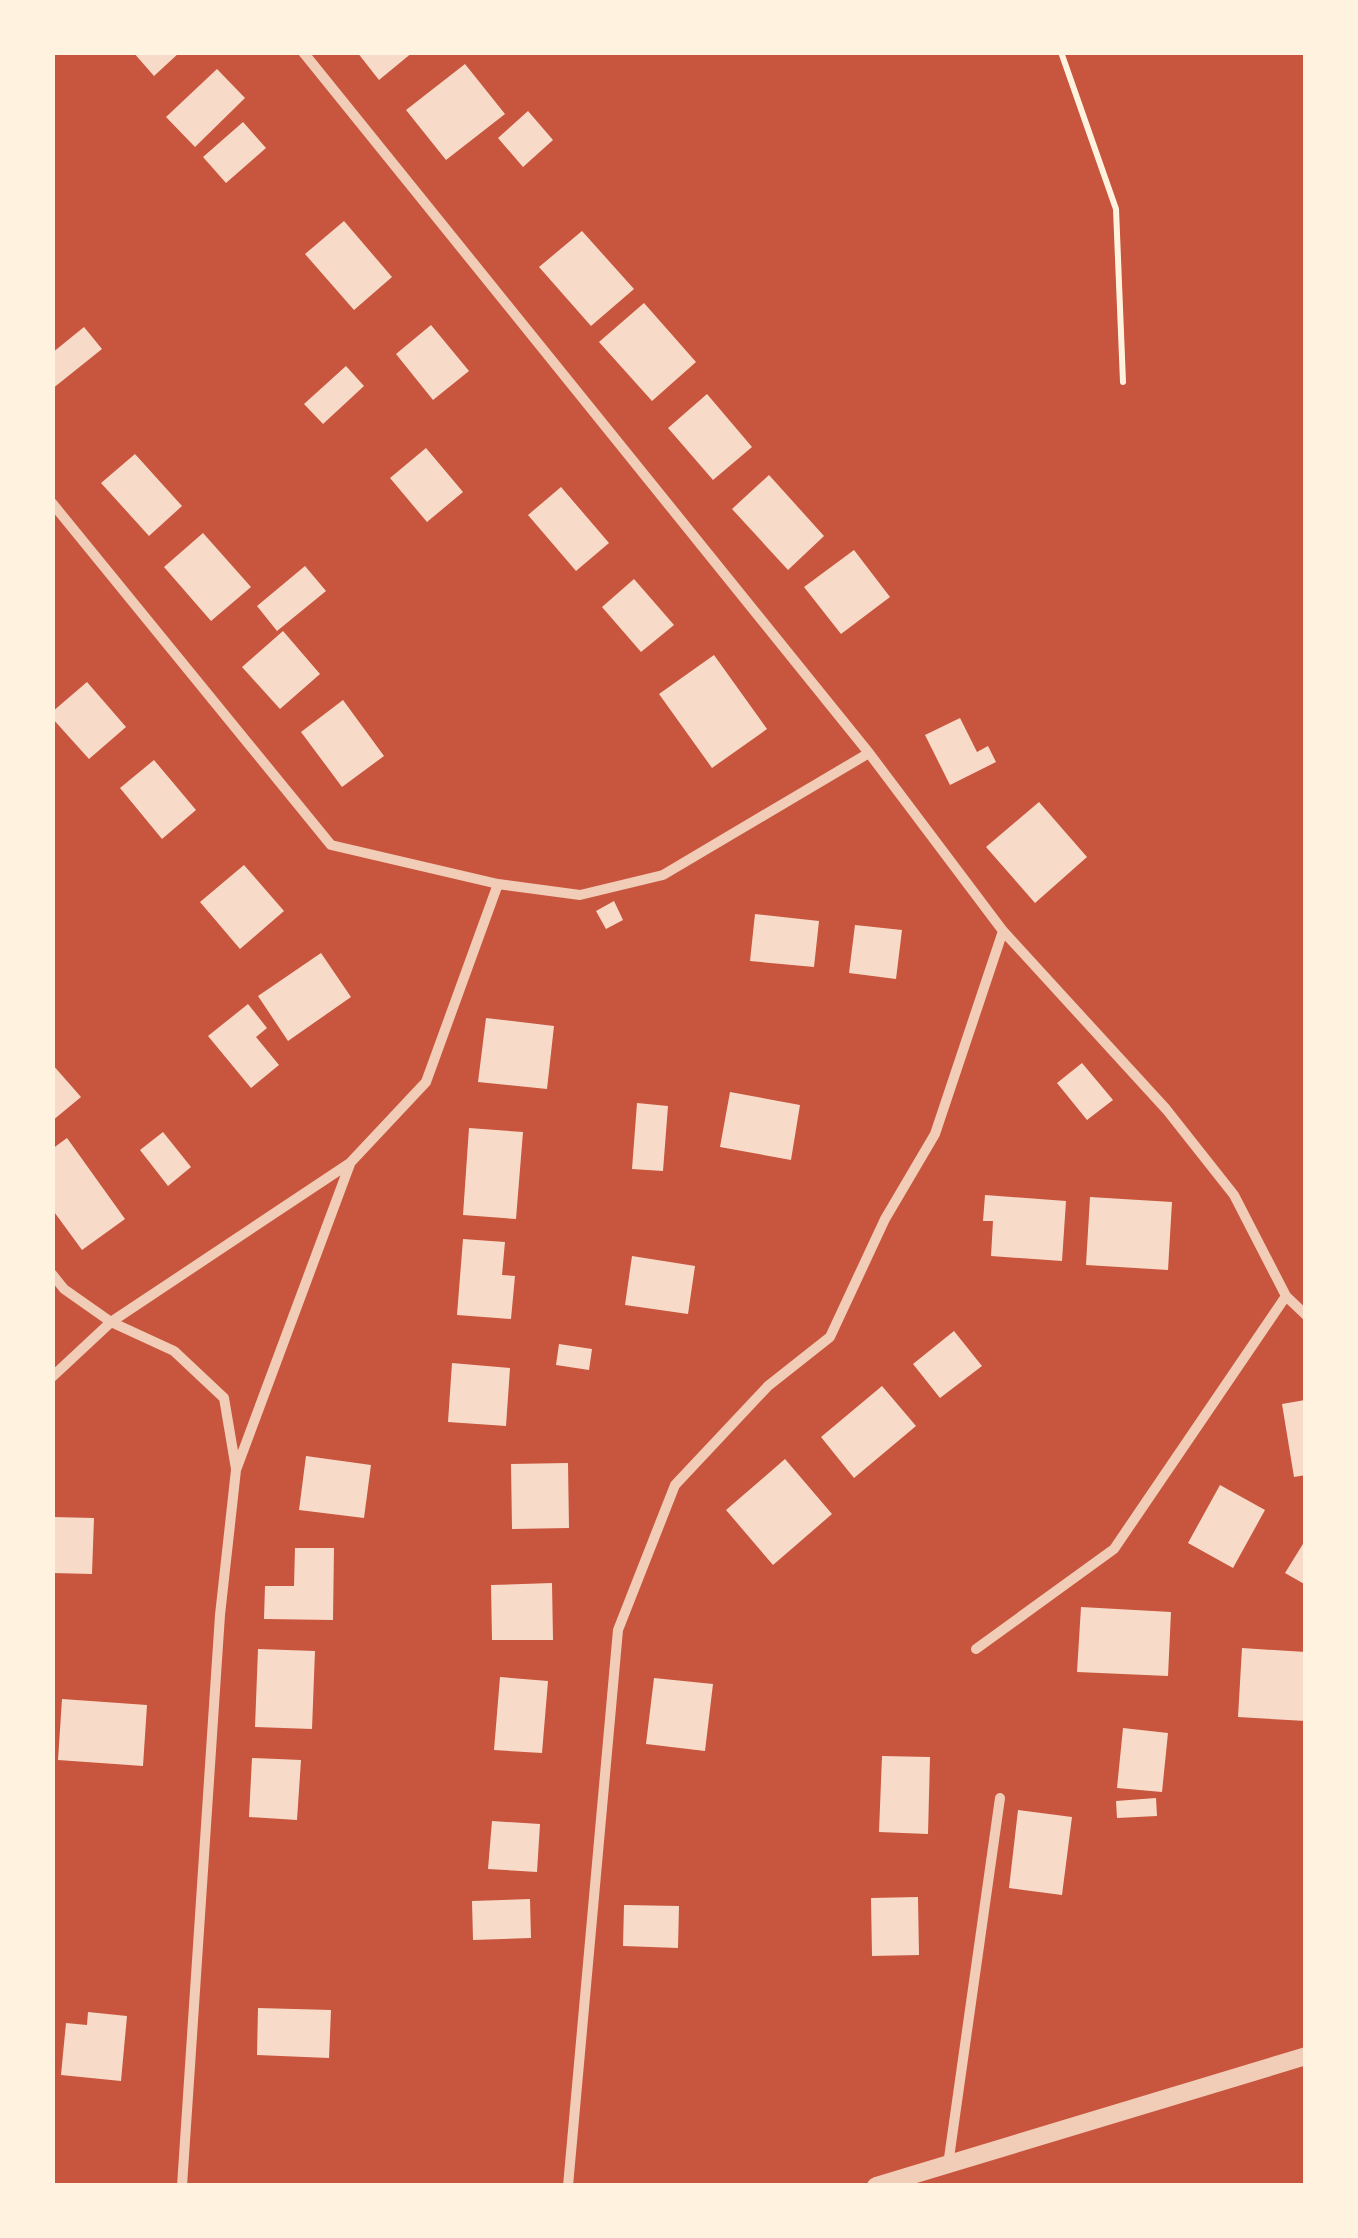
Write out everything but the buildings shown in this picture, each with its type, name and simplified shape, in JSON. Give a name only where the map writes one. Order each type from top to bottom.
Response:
[{"type":"street","points":[[303,52],[869,753],[1003,931],[1166,1109],[1234,1195],[1286,1296],[1306,1315]]},
{"type":"street","points":[[52,502],[331,845],[498,884],[580,895],[662,876],[869,753]]},
{"type":"street","points":[[52,1377],[111,1322],[350,1163],[426,1082],[498,884]]},
{"type":"street","points":[[568,2186],[618,1630],[675,1485],[768,1386],[830,1337],[886,1219],[935,1134],[1003,931]]},
{"type":"street","points":[[182,2186],[220,1615],[236,1470],[350,1163]]},
{"type":"street","points":[[52,1274],[64,1289],[111,1322],[174,1350],[224,1398],[236,1470]]},
{"type":"street","points":[[976,1648],[1114,1550],[1286,1296]]},
{"type":"street","points":[[948,2165],[1000,1798]]},
{"type":"street","points":[[876,2186],[1306,2056]]},
{"type":"path","points":[[1060,52],[1116,210],[1123,382]]}]
